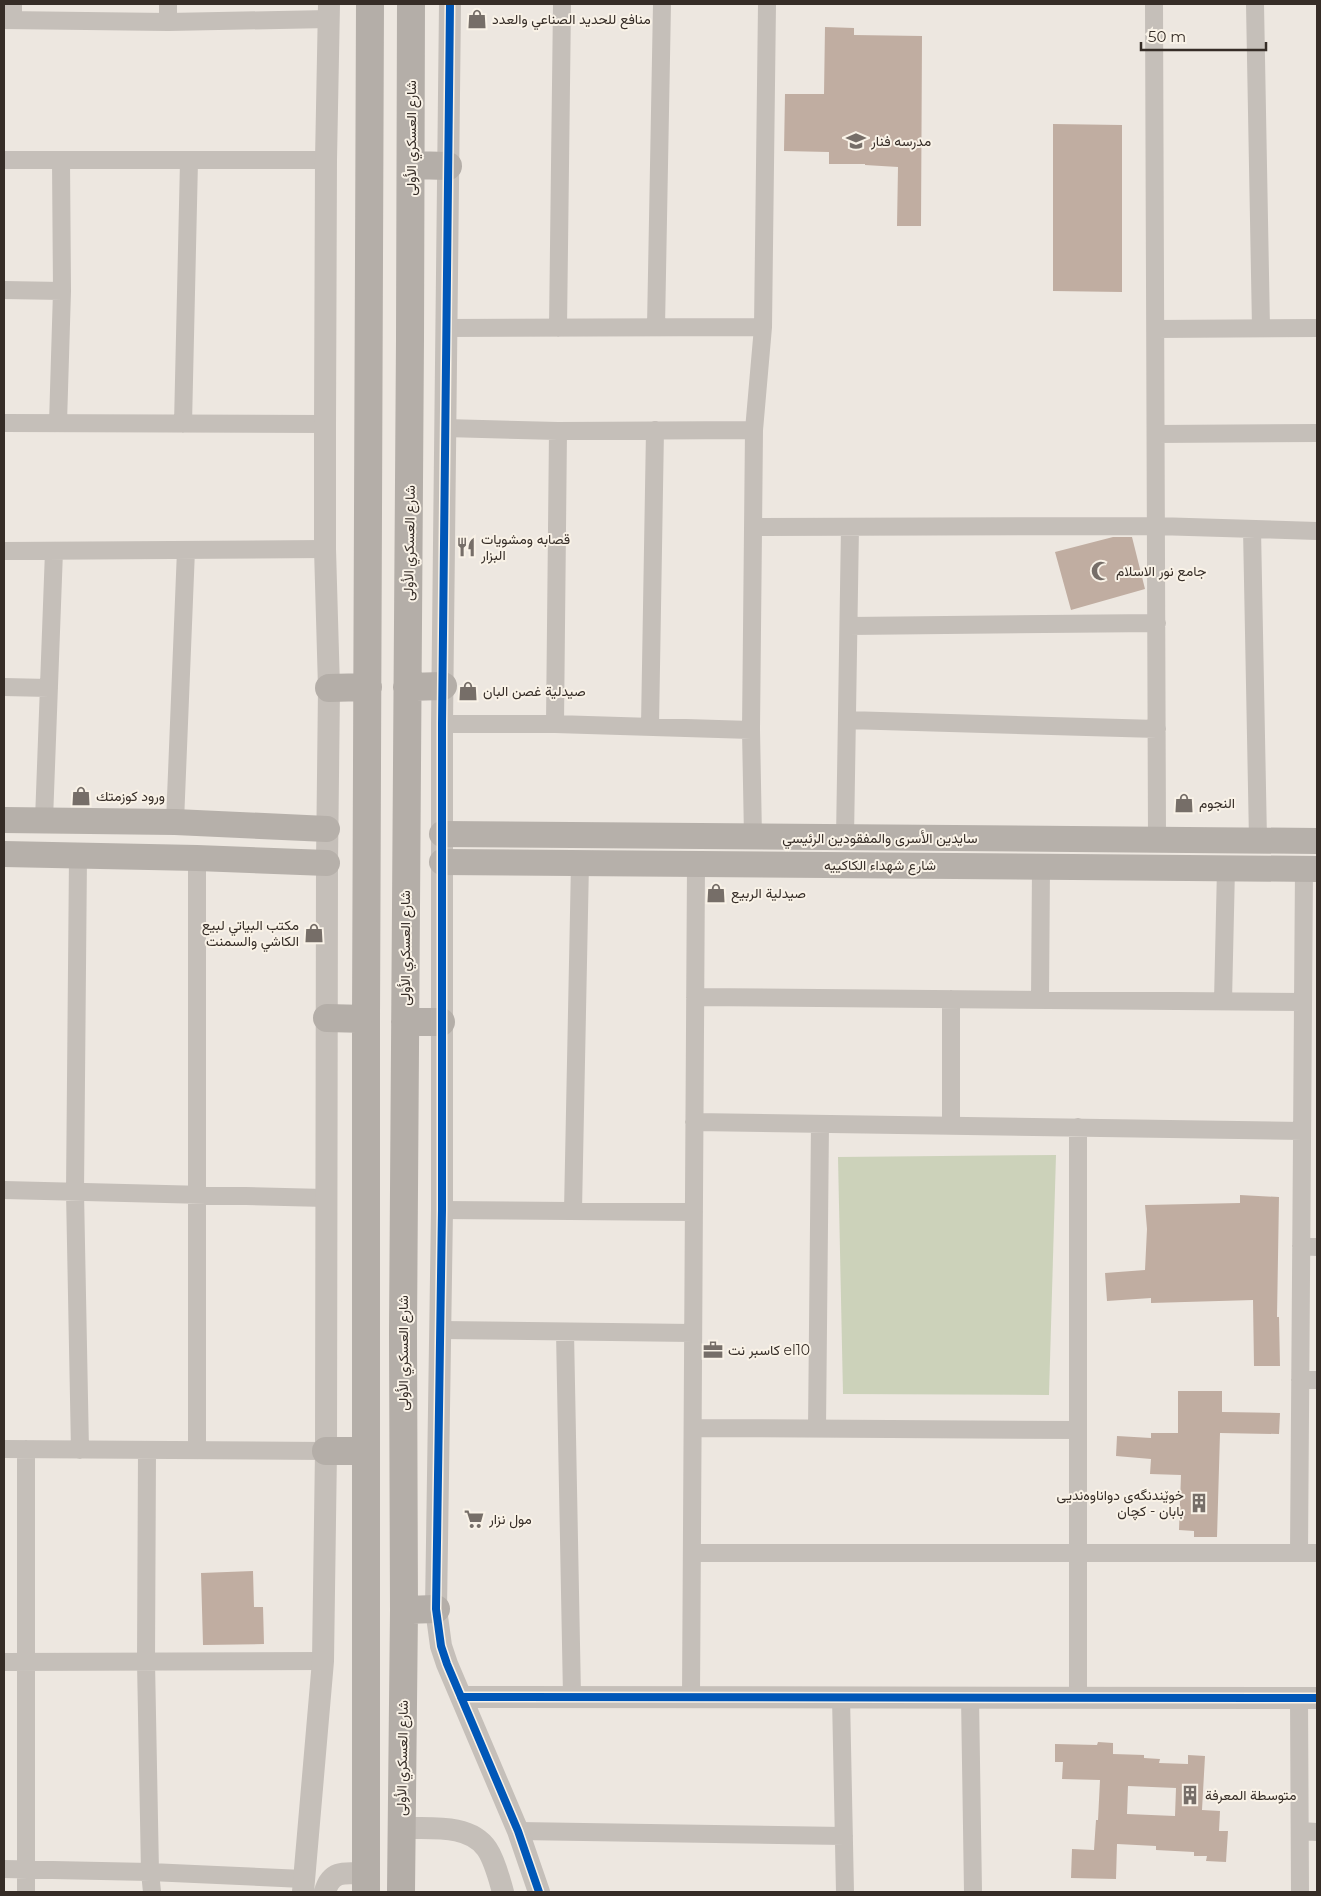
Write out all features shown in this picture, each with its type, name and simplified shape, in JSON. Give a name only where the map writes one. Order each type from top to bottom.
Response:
[{"type":"main road","points":[[366,1883],[366,866],[370,4]]},
{"type":"main road","name":"شارع العسكري الأولى","points":[[401,1892],[404,1610],[402,1332],[411,4]]},
{"type":"main road","points":[[411,165],[448,166]]},
{"type":"main road","points":[[407,687],[442,686]]},
{"type":"main road","points":[[329,688],[368,687]]},
{"type":"main road","points":[[4,820],[175,822],[327,829]]},
{"type":"main road","points":[[227,859],[230,824]]},
{"type":"main road","points":[[367,830],[406,830]]},
{"type":"main road","name":"سايدين الأسرى والمفقودين الرئيسي","points":[[442,834],[1317,841]]},
{"type":"main road","points":[[4,854],[327,863]]},
{"type":"main road","name":"شارع شهداء الكاكييه","points":[[442,862],[1311,868]]},
{"type":"main road","points":[[366,866],[406,868]]},
{"type":"main road","points":[[327,1018],[366,1019]]},
{"type":"main road","points":[[405,1022],[441,1022]]},
{"type":"main road","points":[[326,1451],[365,1451]]},
{"type":"main road","points":[[404,1610],[436,1609]]},
{"type":"street","points":[[168,4],[168,22]]},
{"type":"street","points":[[450,4],[442,686],[441,1330],[436,1609],[447,1664],[518,1831],[539,1892]]},
{"type":"street","points":[[558,328],[562,4]]},
{"type":"street","points":[[656,327],[662,4]]},
{"type":"street","points":[[753,837],[751,730],[754,430],[762,327],[767,4]]},
{"type":"street","points":[[1154,4],[1157,840]]},
{"type":"street","points":[[1255,4],[1261,328]]},
{"type":"street","points":[[4,1869],[150,1872],[303,1886],[323,1661],[326,1451],[329,688],[325,549],[325,424],[326,160],[329,12],[168,22],[10,14]]},
{"type":"street","points":[[4,160],[326,160]]},
{"type":"street","points":[[58,423],[62,291],[61,161]]},
{"type":"street","points":[[183,424],[189,161]]},
{"type":"street","points":[[4,290],[62,291]]},
{"type":"street","points":[[446,328],[762,327]]},
{"type":"street","points":[[1156,328],[1317,328]]},
{"type":"street","points":[[4,423],[325,424]]},
{"type":"street","points":[[445,428],[558,431],[754,430]]},
{"type":"street","points":[[650,726],[655,430]]},
{"type":"street","points":[[555,724],[558,431]]},
{"type":"street","points":[[1156,434],[1317,433]]},
{"type":"street","points":[[753,527],[1156,526],[1317,530]]},
{"type":"street","points":[[845,838],[850,527]]},
{"type":"street","points":[[1252,529],[1258,840]]},
{"type":"street","points":[[4,551],[325,549]]},
{"type":"street","points":[[175,822],[186,550]]},
{"type":"street","points":[[44,820],[54,551]]},
{"type":"street","points":[[849,626],[1156,623]]},
{"type":"street","points":[[4,686],[49,688]]},
{"type":"street","points":[[846,720],[1157,728]]},
{"type":"street","points":[[442,724],[555,724],[751,730]]},
{"type":"street","points":[[78,856],[75,1192],[80,1450]]},
{"type":"street","points":[[197,858],[197,1450]]},
{"type":"street","points":[[573,1211],[580,863]]},
{"type":"street","points":[[691,1696],[696,864]]},
{"type":"street","points":[[1040,1000],[1041,866]]},
{"type":"street","points":[[1223,1001],[1226,868]]},
{"type":"street","points":[[1299,1553],[1309,1380],[1309,1247],[1302,1131],[1303,1002],[1311,868]]},
{"type":"street","points":[[695,997],[1303,1002]]},
{"type":"street","points":[[951,999],[951,1125]]},
{"type":"street","points":[[694,1122],[1302,1131]]},
{"type":"street","points":[[817,1429],[820,1124]]},
{"type":"street","points":[[1078,1127],[1078,1698]]},
{"type":"street","points":[[4,1190],[326,1198]]},
{"type":"street","points":[[442,1210],[694,1212]]},
{"type":"street","points":[[441,1330],[693,1333]]},
{"type":"street","points":[[566,1332],[572,1696]]},
{"type":"street","points":[[693,1428],[1078,1430]]},
{"type":"street","points":[[4,1449],[326,1451]]},
{"type":"street","points":[[26,1449],[26,1892]]},
{"type":"street","points":[[147,1450],[146,1662],[152,1892]]},
{"type":"street","points":[[692,1552],[1317,1553]]},
{"type":"street","points":[[4,1662],[323,1661]]},
{"type":"street","points":[[461,1697],[1308,1698],[1309,1831],[1300,1892]]},
{"type":"street","points":[[841,1697],[845,1892]]},
{"type":"street","points":[[970,1697],[973,1892]]},
{"type":"street","points":[[401,1828],[460,1830],[475,1836],[482,1842],[491,1856],[503,1892]]},
{"type":"street","points":[[518,1831],[844,1836]]},
{"type":"street","points":[[325,1892],[330,1880],[335,1876],[347,1873],[366,1883]]},
{"type":"green space","points":[[1056,1155],[1049,1395],[843,1394],[838,1157]]},
{"type":"building","points":[[825,27],[854,28],[854,35],[922,36],[921,226],[897,226],[898,167],[865,164],[829,164],[829,152],[784,151],[785,94],[824,94]]},
{"type":"building","points":[[1053,124],[1122,125],[1122,292],[1053,291]]},
{"type":"building","name":"جامع نور الاسلام","points":[[1113,537],[1132,537],[1145,589],[1071,610],[1055,552]]},
{"type":"building","points":[[1240,1195],[1279,1197],[1277,1317],[1279,1317],[1280,1366],[1254,1366],[1253,1300],[1151,1303],[1151,1298],[1107,1301],[1105,1273],[1145,1270],[1147,1229],[1145,1205],[1240,1203]]},
{"type":"building","name":"خوێندنگەی دواناوەندیی بابان - کچان","points":[[1178,1391],[1222,1391],[1222,1412],[1280,1413],[1279,1434],[1220,1433],[1217,1537],[1194,1537],[1194,1531],[1179,1530],[1181,1475],[1150,1474],[1151,1459],[1116,1456],[1117,1436],[1151,1438],[1151,1433],[1178,1433]]},
{"type":"building","points":[[253,1571],[254,1607],[263,1607],[264,1644],[203,1645],[201,1573]]},
{"type":"building","name":"متوسطة المعرفة","points":[[1098,1742],[1113,1743],[1113,1754],[1144,1755],[1144,1758],[1160,1759],[1159,1763],[1188,1764],[1188,1755],[1205,1756],[1202,1810],[1220,1811],[1219,1831],[1228,1831],[1226,1862],[1206,1861],[1207,1856],[1194,1856],[1194,1852],[1156,1850],[1156,1846],[1117,1844],[1116,1879],[1071,1878],[1072,1849],[1094,1850],[1100,1780],[1062,1779],[1063,1762],[1055,1762],[1055,1744],[1097,1745]],"holes":[[[1128,1786],[1176,1788],[1175,1816],[1127,1814]]]},
{"type":"cycle path","points":[[450,4],[442,724],[442,1210],[436,1609],[441,1646],[447,1664],[518,1831],[539,1892]]},
{"type":"cycle path","points":[[461,1697],[1317,1698]]},
{"type":"place","name":"منافع للحديد الصناعي والعدد","points":[[477,19]]},
{"type":"place","name":"مدرسه فنار","points":[[856,141]]},
{"type":"place","name":"قصابه ومشويات البزار","points":[[466,547]]},
{"type":"place","name":"جامع نور الاسلام","points":[[1101,571]]},
{"type":"place","name":"صيدلية غصن البان","points":[[468,691]]},
{"type":"place","name":"ورود كوزمتك","points":[[81,796]]},
{"type":"place","name":"النجوم","points":[[1184,803]]},
{"type":"place","name":"صيدلية الربيع","points":[[716,893]]},
{"type":"place","name":"مكتب البياتي لبيع الكاشي والسمنت","points":[[314,933]]},
{"type":"place","name":"كاسبر نت el10","points":[[713,1350]]},
{"type":"place","name":"خوێندنگەی دواناوەندیی بابان - کچان","points":[[1199,1503]]},
{"type":"place","name":"مول نزار","points":[[474,1519]]},
{"type":"place","name":"متوسطة المعرفة","points":[[1190,1795]]}]
